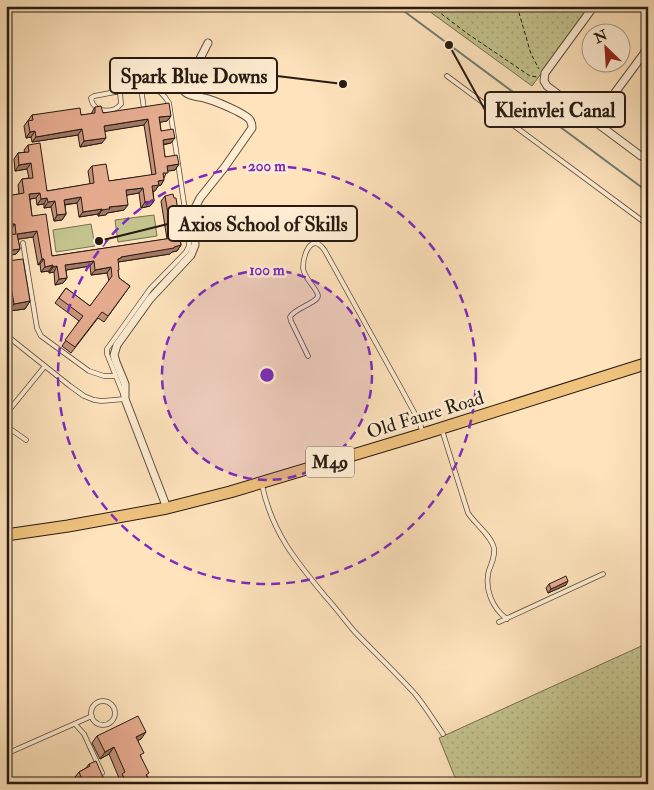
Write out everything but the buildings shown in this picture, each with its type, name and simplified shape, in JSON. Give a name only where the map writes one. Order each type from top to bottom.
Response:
[{"type":"main road","name":"Old Faure Road","points":[[6,535],[167,508],[230,492],[423,434],[648,362]]},
{"type":"street","points":[[594,6],[545,73],[544,81],[547,86],[641,156],[647,158]]},
{"type":"street","points":[[167,508],[124,399],[125,384],[114,355],[117,344],[150,300],[191,255],[196,244],[194,209],[200,198],[252,128],[250,120],[243,115],[210,100],[188,95],[185,92],[185,88],[208,43]]},
{"type":"street","points":[[594,121],[648,48]]},
{"type":"lane","points":[[447,76],[648,225]]},
{"type":"lane","points":[[141,88],[144,109]]},
{"type":"lane","points":[[6,335],[84,396],[102,401],[124,399],[107,354],[108,347],[150,289],[186,252],[190,241],[169,103],[165,96],[151,88],[141,88],[94,96],[91,100],[96,108],[102,111],[115,109],[121,104],[120,92]]},
{"type":"lane","points":[[308,356],[290,317],[294,311],[313,302],[318,296],[316,290],[306,278],[303,267],[307,250],[317,242],[325,251],[393,373],[420,423],[423,434]]},
{"type":"lane","points":[[23,243],[37,328],[41,336],[89,370],[104,376],[115,376]]},
{"type":"lane","points":[[6,414],[45,366]]},
{"type":"lane","points":[[6,426],[26,440]]},
{"type":"lane","points":[[442,427],[468,513],[492,541],[494,546],[487,583],[488,591],[499,611],[507,618]]},
{"type":"lane","points":[[261,483],[266,503],[285,545],[307,575],[345,620],[416,696],[443,734]]},
{"type":"lane","points":[[499,622],[603,574]]},
{"type":"lane","points":[[99,702],[108,703],[114,711],[112,720],[104,725],[97,724],[92,716],[91,713],[94,706],[99,702]]},
{"type":"lane","points":[[6,754],[92,716]]},
{"type":"lane","points":[[76,724],[84,734],[102,773]]},
{"type":"path","points":[[431,6],[468,34],[530,76],[544,78]]},
{"type":"path","points":[[517,6],[532,54],[544,78]]},
{"type":"path","points":[[647,158],[645,170],[648,172]]},
{"type":"green space","points":[[422,6],[591,6],[532,86]]},
{"type":"green space","points":[[154,215],[157,236],[118,242],[115,220]]},
{"type":"green space","points":[[91,224],[95,246],[56,252],[53,230]]},
{"type":"green space","points":[[648,643],[648,784],[456,784],[439,738]]},
{"type":"waterway","points":[[6,13],[13,6]]},
{"type":"waterway","points":[[397,6],[648,192]]},
{"type":"place","name":"Kleinvlei Canal","points":[[449,45]]},
{"type":"place","name":"Spark Blue Downs","points":[[343,84]]},
{"type":"place","name":"Axios School of Skills","points":[[99,241]]}]
